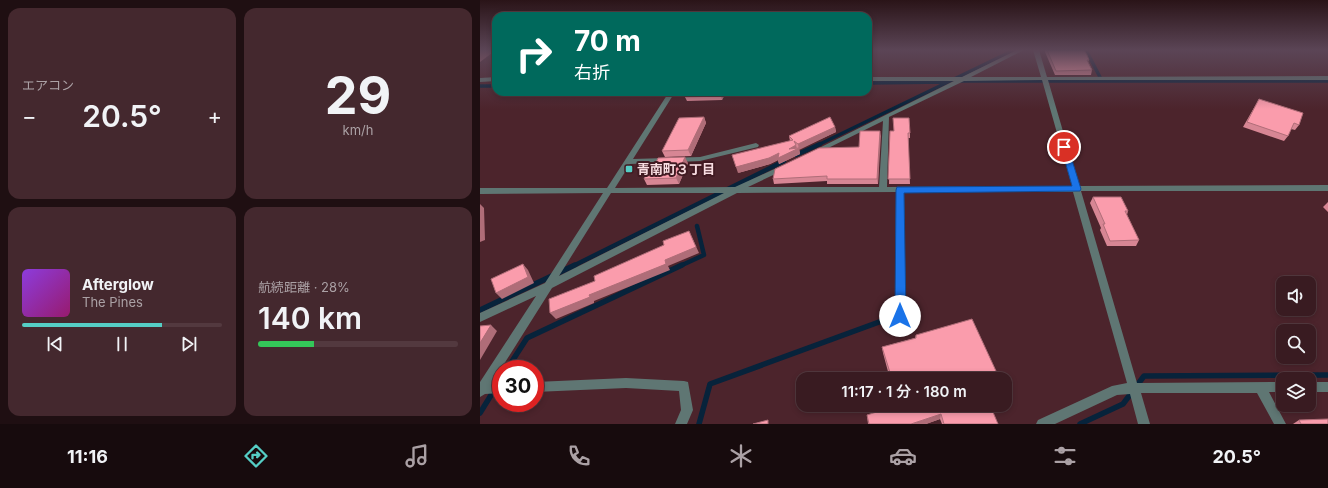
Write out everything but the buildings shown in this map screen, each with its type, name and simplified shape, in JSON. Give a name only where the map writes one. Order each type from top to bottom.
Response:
[{"type":"street","points":[[807,156],[980,70]]},
{"type":"street","points":[[1042,70],[1144,424]]},
{"type":"street","points":[[872,78],[1328,78]]},
{"type":"street","points":[[480,80],[492,80]]},
{"type":"street","points":[[481,390],[669,96]]},
{"type":"street","points":[[883,190],[886,117]]},
{"type":"street","points":[[627,162],[700,159],[756,145]]},
{"type":"street","points":[[480,318],[547,288],[792,162]]},
{"type":"street","points":[[480,191],[1328,188]]},
{"type":"street","points":[[900,190],[900,316]]},
{"type":"street","points":[[544,386],[626,383],[684,386],[687,410],[681,424]]},
{"type":"street","points":[[1042,424],[1116,390],[1134,388],[1276,387]]},
{"type":"street","points":[[1316,387],[1328,387]]},
{"type":"street","points":[[1260,388],[1280,424]]},
{"type":"street","points":[[481,390],[492,389]]},
{"type":"waterway","points":[[818,145],[973,70]]},
{"type":"waterway","points":[[1096,70],[1102,81]]},
{"type":"waterway","points":[[958,81],[1102,81]]},
{"type":"waterway","points":[[1102,81],[1328,81]]},
{"type":"waterway","points":[[872,83],[946,82]]},
{"type":"waterway","points":[[480,86],[492,86]]},
{"type":"waterway","points":[[796,155],[820,144]]},
{"type":"waterway","points":[[573,266],[784,161]]},
{"type":"waterway","points":[[680,266],[704,255],[697,226]]},
{"type":"waterway","points":[[480,310],[575,265]]},
{"type":"waterway","points":[[513,360],[527,338],[682,265]]},
{"type":"waterway","points":[[699,424],[710,384],[890,318]]},
{"type":"waterway","points":[[1080,424],[1123,404],[1144,376],[1328,375]]},
{"type":"waterway","points":[[480,413],[492,394]]},
{"type":"place","name":"青南町３丁目","points":[[629,169]]},
{"type":"route","points":[[900,316],[900,190],[1077,189],[1064,147]]}]
